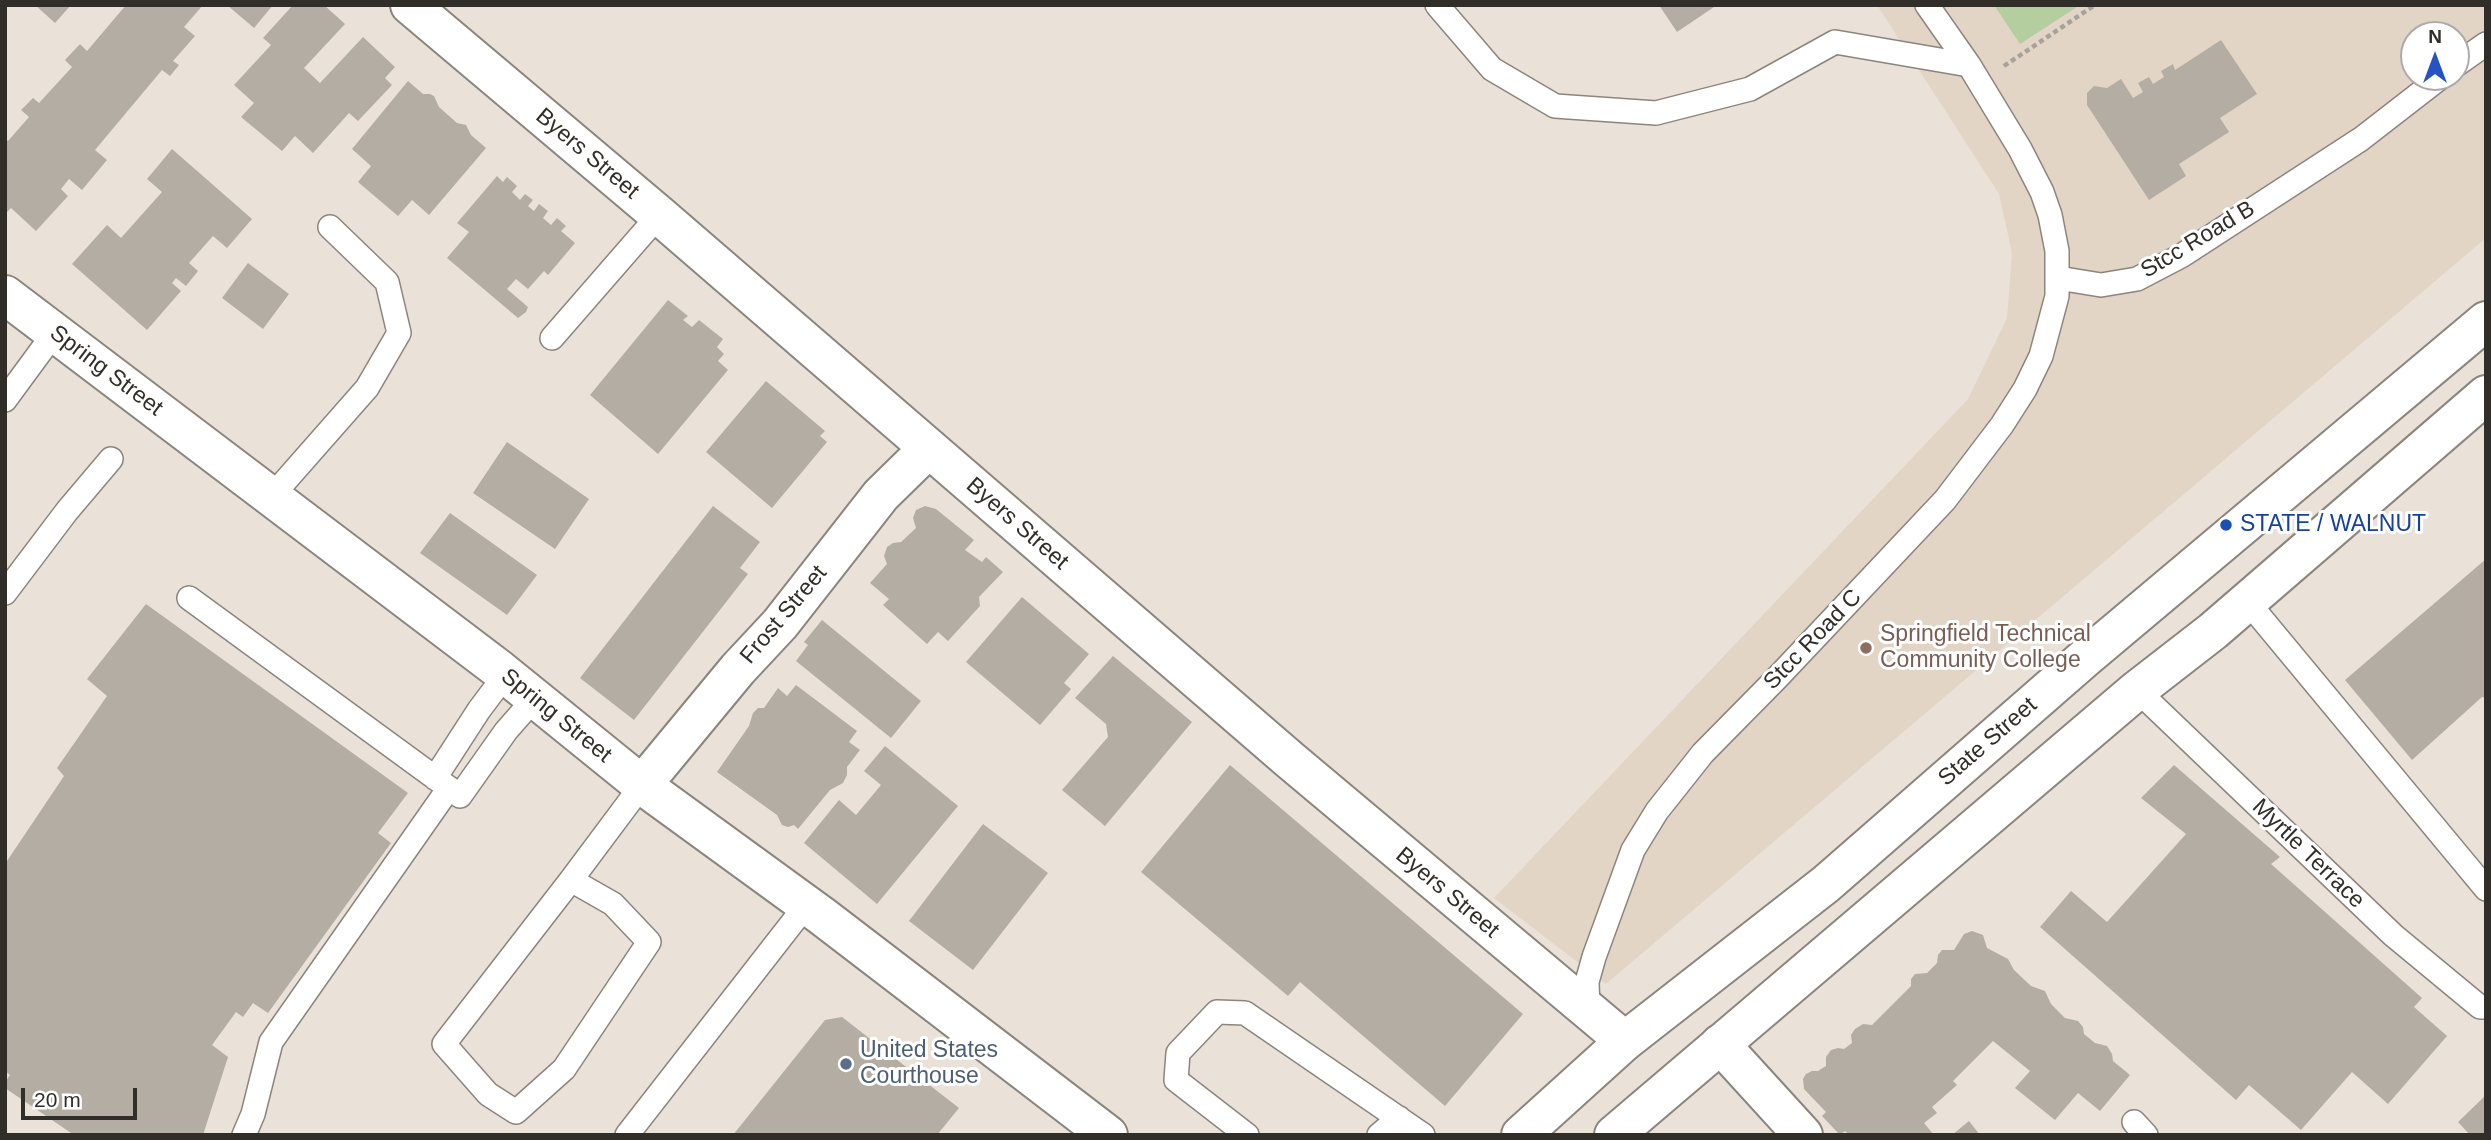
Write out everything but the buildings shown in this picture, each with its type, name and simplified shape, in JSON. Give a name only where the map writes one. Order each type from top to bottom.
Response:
[{"type":"main road","name":"Byers Street","points":[[410,5],[659,215],[1290,760],[1625,1041]]},
{"type":"main road","name":"Spring Street","points":[[5,295],[506,674],[642,785],[807,904],[1108,1135]]},
{"type":"main road","name":"State Street","points":[[1521,1135],[1625,1041],[1826,884],[2085,658],[2486,321]]},
{"type":"main road","points":[[1614,1135],[2137,690],[2247,601],[2486,395]]},
{"type":"main road","name":"Frost Street","points":[[642,785],[738,669],[780,624],[874,503],[929,448]]},
{"type":"main road","points":[[1720,1044],[1803,1135]]},
{"type":"lane","points":[[1437,5],[1492,69],[1555,106],[1656,113],[1750,89],[1835,42],[1974,74]]},
{"type":"lane","points":[[1927,5],[1974,74],[2020,149],[2042,192],[2054,232],[2058,278]]},
{"type":"lane","points":[[2470,55],[2486,44]]},
{"type":"lane","name":"Stcc Road B","points":[[2058,278],[2101,285],[2137,279],[2181,256],[2361,139],[2423,91]]},
{"type":"lane","points":[[552,338],[659,215]]},
{"type":"lane","points":[[272,496],[368,388],[398,333],[387,282],[330,227]]},
{"type":"lane","name":"Stcc Road C","points":[[1588,1010],[1587,982],[1594,957],[1620,891],[1630,857],[1644,830],[1670,792],[1703,753],[1945,500],[1978,459],[2025,389],[2041,356],[2057,296],[2058,278]]},
{"type":"lane","points":[[5,400],[55,332]]},
{"type":"lane","points":[[5,593],[67,511],[111,459]]},
{"type":"lane","points":[[189,598],[448,787]]},
{"type":"lane","points":[[2247,601],[2486,889]]},
{"type":"lane","points":[[448,787],[479,710],[506,674]]},
{"type":"lane","name":"Myrtle Terrace","points":[[2137,690],[2393,936],[2480,1007],[2486,1007]]},
{"type":"lane","points":[[244,1135],[253,1114],[271,1042],[448,787],[506,731],[535,698]]},
{"type":"lane","points":[[572,880],[613,904],[649,942],[564,1069],[516,1112],[488,1094],[444,1044],[642,785]]},
{"type":"lane","points":[[627,1135],[807,904]]},
{"type":"lane","points":[[1247,1135],[1176,1080],[1178,1053],[1217,1013],[1245,1013],[1423,1135]]},
{"type":"lane","points":[[1379,1135],[1399,1118]]},
{"type":"path","points":[[1974,74],[2095,5]]},
{"type":"shaded area","name":"Springfield Technical Community College","points":[[1877,5],[2486,5],[2486,238],[1606,984],[1494,898],[1968,399],[2007,318],[2012,253],[1999,194]]},
{"type":"green space","points":[[1994,5],[2080,5],[2020,44]]},
{"type":"place","name":"STATE / WALNUT","points":[[2226,525]]},
{"type":"place","name":"Springfield Technical Community College","points":[[1866,648]]},
{"type":"place","name":"United States Courthouse","points":[[846,1064]]}]
